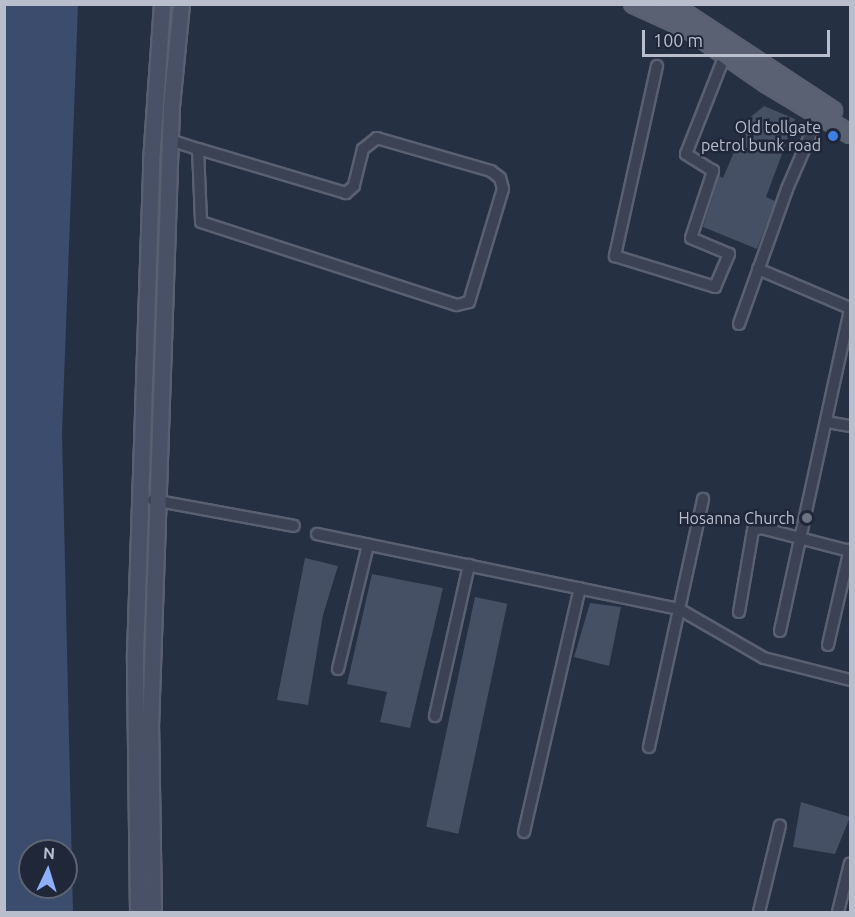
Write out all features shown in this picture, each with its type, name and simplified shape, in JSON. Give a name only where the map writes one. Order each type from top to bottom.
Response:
[{"type":"main road","points":[[138,912],[135,678],[150,206],[162,4]]},
{"type":"main road","points":[[153,912],[152,678],[167,208],[180,4]]},
{"type":"main road","points":[[633,4],[686,28],[850,134]]},
{"type":"main road","points":[[671,4],[850,122]]},
{"type":"main road","points":[[150,206],[167,208]]},
{"type":"main road","points":[[135,678],[152,678]]},
{"type":"street","points":[[657,66],[615,256],[715,286],[729,254],[691,238],[713,171],[686,154],[725,55]]},
{"type":"street","points":[[739,324],[758,269],[819,115]]},
{"type":"street","points":[[170,140],[346,193],[354,186],[363,149],[377,138],[491,171],[500,178],[503,189],[469,302],[457,305],[201,222],[198,149]]},
{"type":"street","points":[[758,269],[850,309],[780,631]]},
{"type":"street","points":[[827,422],[850,426]]},
{"type":"street","points":[[141,498],[294,526]]},
{"type":"street","points":[[649,747],[703,500]]},
{"type":"street","points":[[739,612],[753,530],[761,528],[850,550],[828,645]]},
{"type":"street","points":[[317,534],[679,609],[764,658],[850,680]]},
{"type":"street","points":[[338,669],[368,544]]},
{"type":"street","points":[[435,716],[469,565]]},
{"type":"street","points":[[524,832],[580,588]]},
{"type":"street","points":[[759,912],[780,825]]},
{"type":"street","points":[[838,912],[850,863]]},
{"type":"water","points":[[5,4],[78,5],[62,433],[71,839],[18,839],[18,899],[73,899],[73,912],[5,912]]},
{"type":"building","points":[[764,106],[795,119],[766,197],[775,201],[757,249],[703,227],[719,176],[723,178],[748,119]]},
{"type":"building","points":[[305,558],[338,566],[323,615],[308,705],[277,700]]},
{"type":"building","points":[[372,574],[443,588],[410,728],[380,722],[387,692],[347,684]]},
{"type":"building","points":[[475,597],[507,604],[458,834],[426,827]]},
{"type":"building","points":[[590,603],[621,607],[609,666],[574,657]]},
{"type":"building","points":[[801,802],[850,817],[835,854],[793,847]]},
{"type":"place","name":"Old tollgate petrol bunk road","points":[[833,136]]},
{"type":"place","name":"Hosanna Church","points":[[807,518]]}]
